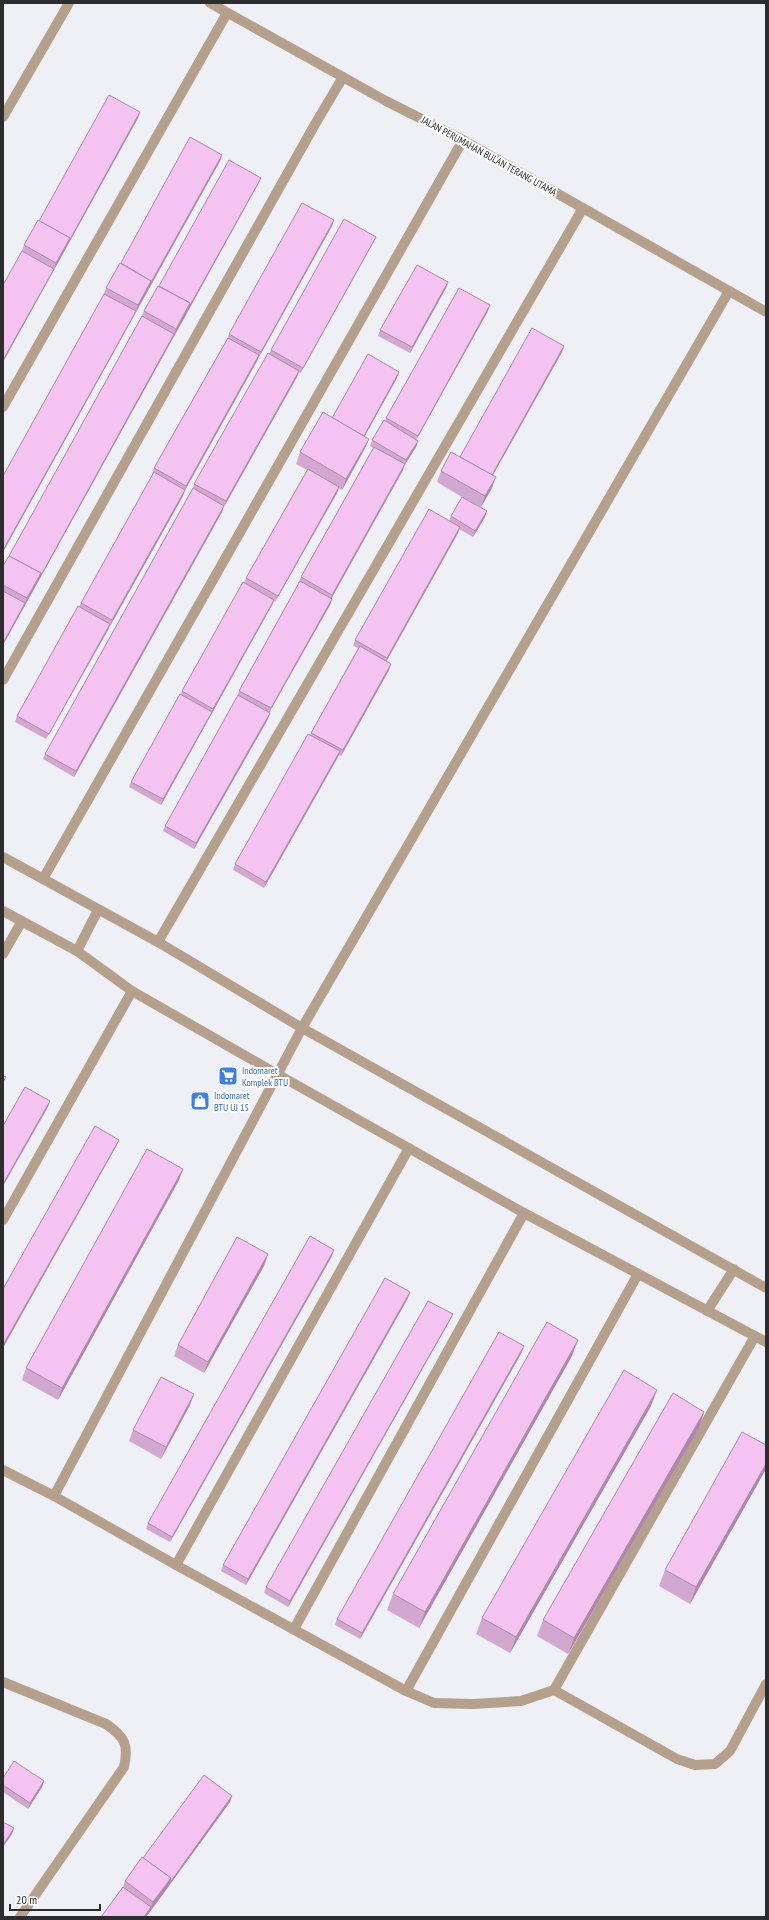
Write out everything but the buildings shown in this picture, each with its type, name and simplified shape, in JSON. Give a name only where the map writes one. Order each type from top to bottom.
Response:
[{"type":"street","points":[[3,117],[69,3]]},
{"type":"street","name":"JALAN PERUMAHAN BULAN TERANG UTAMA","points":[[210,3],[343,78],[463,140],[766,312]]},
{"type":"street","points":[[3,407],[227,13]]},
{"type":"street","points":[[3,680],[314,126],[343,78]]},
{"type":"street","points":[[43,879],[463,140]]},
{"type":"street","points":[[158,942],[583,208]]},
{"type":"street","points":[[54,1496],[302,1028],[728,291]]},
{"type":"street","points":[[3,857],[158,942],[302,1028],[766,1288]]},
{"type":"street","points":[[77,951],[98,910]]},
{"type":"street","points":[[3,911],[77,951],[132,991],[277,1074],[524,1213],[766,1342]]},
{"type":"street","points":[[3,954],[22,921]]},
{"type":"street","points":[[3,1220],[132,991]]},
{"type":"street","points":[[176,1565],[409,1148]]},
{"type":"street","points":[[294,1629],[524,1213]]},
{"type":"street","points":[[707,1311],[734,1269]]},
{"type":"street","points":[[406,1691],[638,1274]]},
{"type":"street","points":[[3,1470],[54,1496],[176,1565],[406,1691],[434,1703],[473,1704],[521,1701],[554,1690],[755,1336]]},
{"type":"street","points":[[3,1682],[106,1724],[119,1733],[125,1744],[126,1758],[124,1767],[20,1917]]},
{"type":"street","points":[[554,1690],[677,1759],[695,1765],[715,1764],[730,1751],[766,1684]]},
{"type":"place","name":"Indomaret Komplek BTU","points":[[228,1076]]},
{"type":"place","name":"Indomaret BTU UJ 15","points":[[200,1101]]}]
